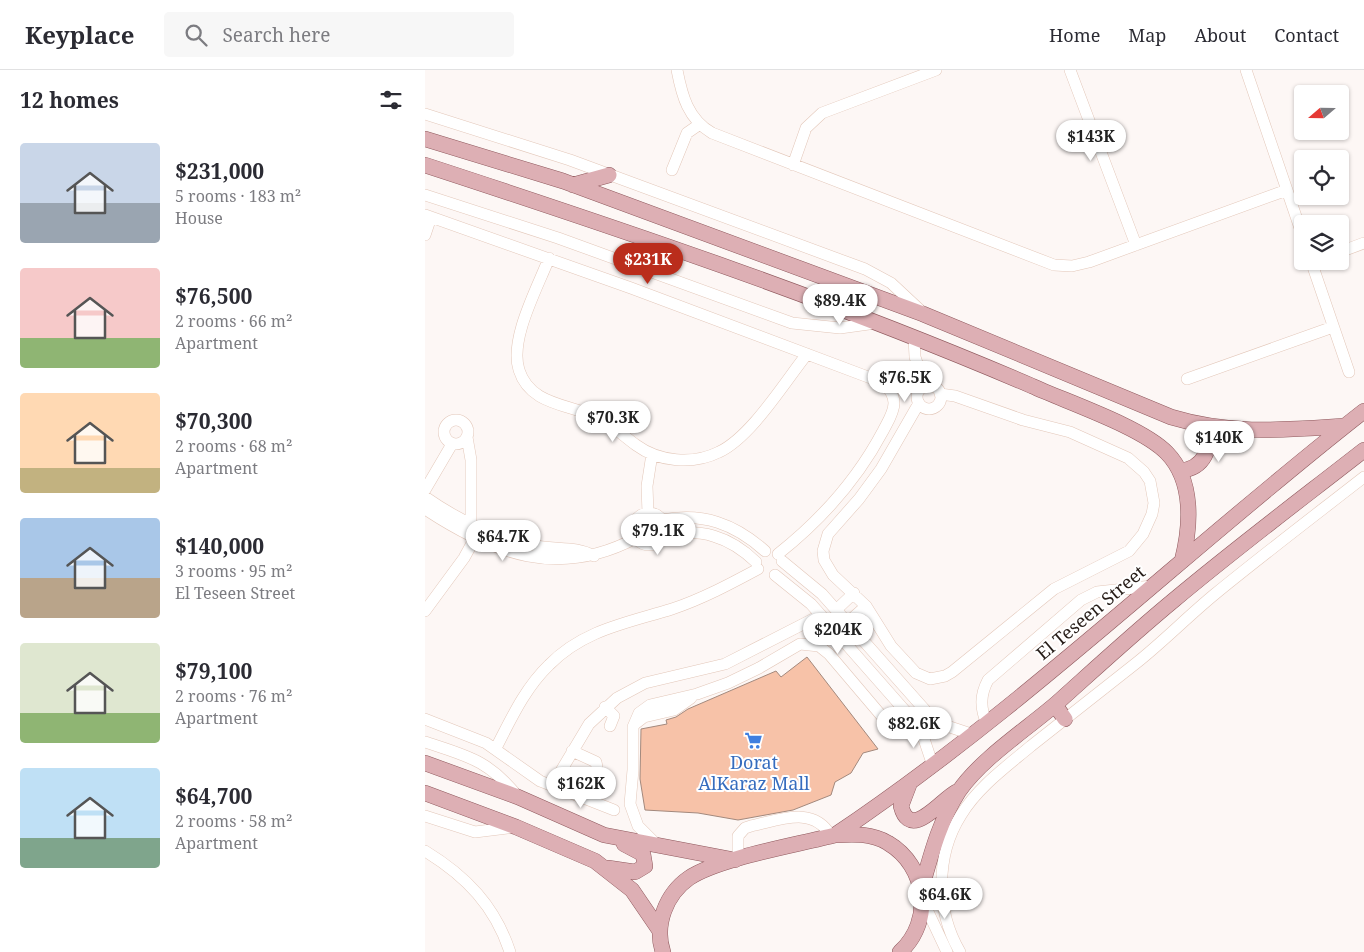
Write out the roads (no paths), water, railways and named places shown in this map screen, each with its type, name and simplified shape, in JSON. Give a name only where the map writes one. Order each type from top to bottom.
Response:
[{"type":"main road","points":[[425,139],[573,185],[923,314],[1154,411],[1204,426],[1256,431],[1344,426]]},
{"type":"main road","points":[[425,164],[708,259],[913,337],[1142,434],[1164,450],[1180,471],[1185,484],[1188,511],[1187,537],[1181,561]]},
{"type":"main road","points":[[573,185],[609,175]]},
{"type":"main road","name":"El Teseen Street","points":[[833,836],[909,785],[974,735],[1181,561],[1364,411]]},
{"type":"main road","points":[[1180,471],[1195,467],[1205,456],[1209,441],[1204,426]]},
{"type":"main road","points":[[900,952],[908,945],[917,929],[922,894],[935,840],[950,806],[961,789],[1008,743],[1055,705],[1173,600],[1364,450]]},
{"type":"main road","points":[[1055,705],[1065,719]]},
{"type":"main road","points":[[425,764],[518,797],[604,835],[640,851],[646,862],[643,869],[635,872],[607,868]]},
{"type":"main road","points":[[909,785],[901,806],[906,817],[917,821],[923,819],[943,800],[961,789]]},
{"type":"main road","points":[[425,793],[582,854],[607,868],[637,896],[660,931]]},
{"type":"main road","points":[[604,835],[736,860]]},
{"type":"main road","points":[[662,950],[660,931],[662,915],[668,901],[677,888],[689,878],[703,871],[736,860],[833,836],[868,835],[887,842],[903,854],[915,870],[922,894]]},
{"type":"street","points":[[677,70],[687,106],[700,124],[712,133],[1045,263],[1063,266],[1081,264],[1136,246],[1287,190]]},
{"type":"street","points":[[1070,70],[1136,246]]},
{"type":"street","points":[[1246,70],[1296,215]]},
{"type":"street","points":[[793,165],[803,134],[815,118],[822,113],[928,71]]},
{"type":"street","points":[[425,114],[609,175],[874,273],[891,282],[923,314]]},
{"type":"street","points":[[672,170],[687,133],[700,124]]},
{"type":"street","points":[[425,195],[558,238],[792,323],[840,328],[876,323]]},
{"type":"street","points":[[425,235],[428,216],[549,258],[884,383],[893,396],[893,411],[868,457],[842,494],[780,558],[781,567],[775,575]]},
{"type":"street","points":[[1349,249],[1364,243]]},
{"type":"street","points":[[549,258],[518,341],[517,361],[523,380],[529,388],[545,400],[606,422],[636,445],[652,454],[673,459],[695,459],[717,453],[728,447],[746,431],[807,354]]},
{"type":"street","points":[[1314,270],[1349,372]]},
{"type":"street","points":[[1187,379],[1333,327]]},
{"type":"street","points":[[913,337],[915,357],[925,386]]},
{"type":"street","points":[[919,403],[923,407],[933,408],[941,400],[940,394],[935,387],[925,386]]},
{"type":"street","points":[[925,386],[918,393],[919,403],[881,469],[859,499],[828,534],[824,542],[823,551],[827,568],[866,606],[891,646],[917,673],[930,679],[945,676],[1054,588],[1129,551],[1143,534],[1152,514],[1154,503],[1150,481],[1141,468],[1127,458],[1070,432],[1023,420],[955,396],[940,394]]},
{"type":"street","points":[[451,444],[444,434],[446,426],[453,421],[465,424],[471,460],[471,523]]},
{"type":"street","points":[[451,444],[461,444],[467,437]]},
{"type":"street","points":[[425,490],[451,444]]},
{"type":"street","points":[[648,513],[647,486],[652,454]]},
{"type":"street","points":[[960,952],[950,933],[942,900],[943,864],[952,832],[963,811],[981,790],[1065,719],[1159,645],[1225,586],[1364,477]]},
{"type":"street","points":[[425,497],[471,523],[527,544],[579,550],[594,556]]},
{"type":"street","points":[[425,509],[475,538],[537,558],[566,560],[594,556],[636,538]]},
{"type":"street","points":[[648,513],[654,514],[662,520],[664,525],[663,535],[657,542],[648,545],[636,538],[634,524],[639,516],[648,513]]},
{"type":"street","points":[[662,520],[687,516],[712,519],[735,528],[765,551]]},
{"type":"street","points":[[663,535],[687,532],[710,534],[730,541],[765,575],[775,575],[803,596],[919,728],[933,766]]},
{"type":"street","points":[[425,611],[460,564],[475,538]]},
{"type":"street","points":[[496,748],[536,679],[549,664],[579,640],[615,624],[690,602],[757,566],[761,554],[770,550],[813,585],[932,718],[950,727],[974,735]]},
{"type":"street","points":[[987,724],[981,706],[984,688],[988,680],[1081,600],[1097,592],[1152,586]]},
{"type":"street","points":[[836,610],[854,593]]},
{"type":"street","points":[[847,623],[866,606]]},
{"type":"street","points":[[552,786],[589,724],[605,707],[623,694],[645,683],[710,669],[732,661],[821,615]]},
{"type":"street","points":[[656,844],[637,826],[630,804],[633,770],[633,727],[639,713],[650,705],[697,694],[743,676],[793,646],[813,644],[829,654],[891,727]]},
{"type":"street","points":[[605,707],[614,716],[610,726]]},
{"type":"street","points":[[425,718],[496,748],[529,775],[614,810]]},
{"type":"street","points":[[425,742],[485,764],[504,780],[518,797]]},
{"type":"street","points":[[572,751],[596,762],[597,767],[594,776]]},
{"type":"street","points":[[425,816],[475,832],[515,827]]},
{"type":"street","points":[[736,860],[738,836],[745,828],[751,826],[802,816],[822,824],[833,836]]},
{"type":"street","points":[[425,851],[463,877],[480,895],[494,915],[510,952]]},
{"type":"street","points":[[922,894],[947,952]]},
{"type":"place","name":"Dorat AlKaraz Mall","points":[[754,740]]}]
